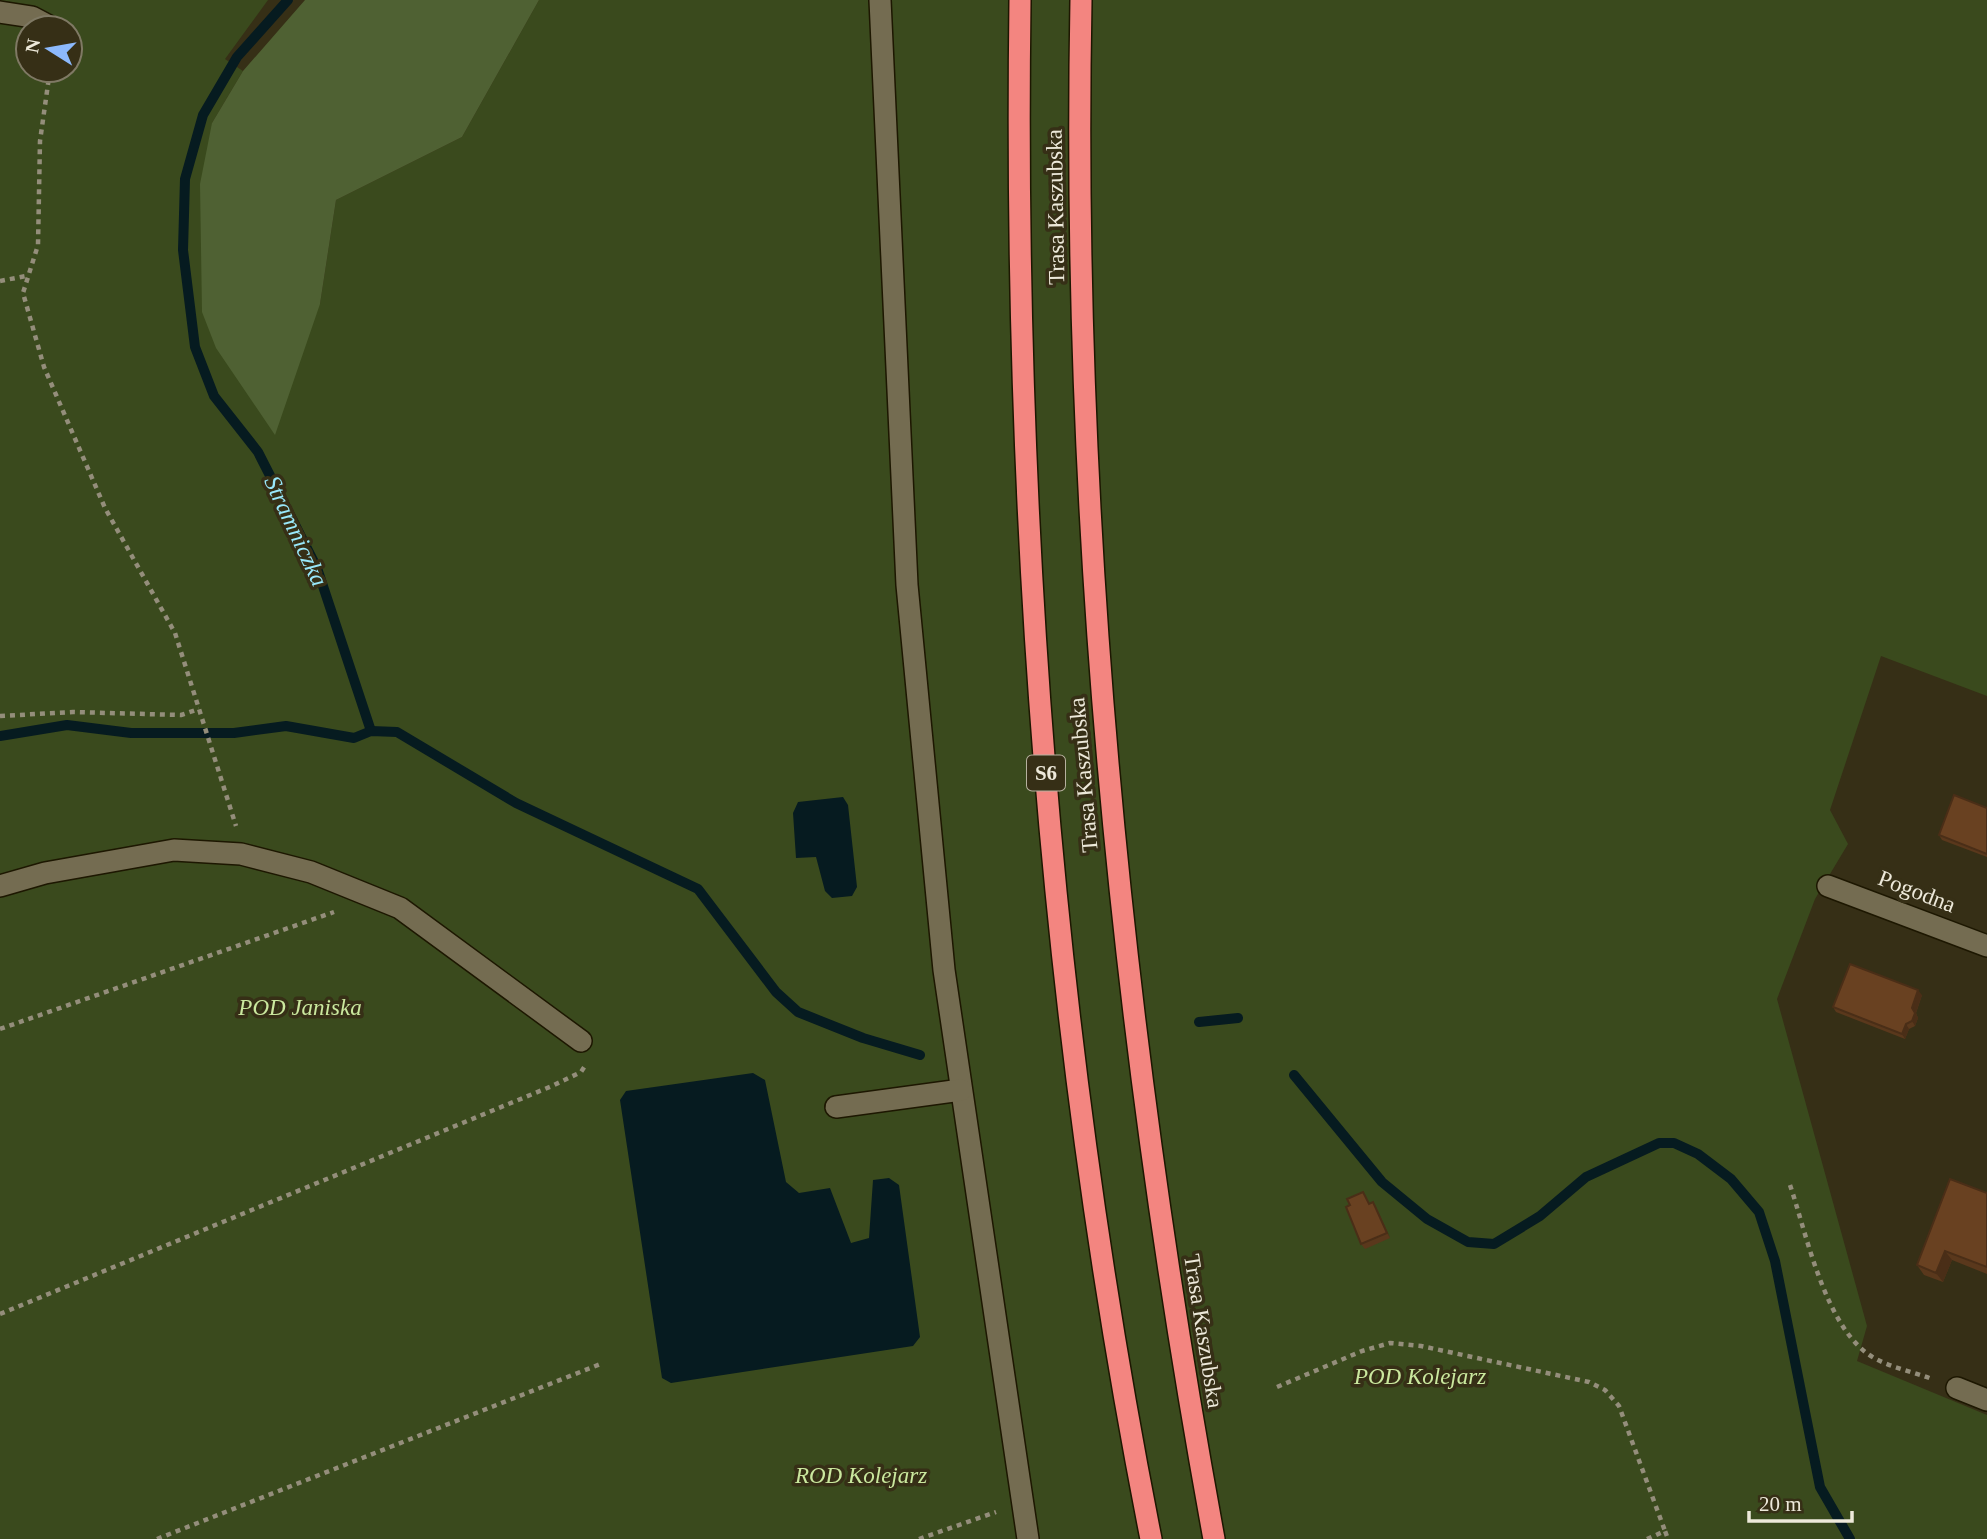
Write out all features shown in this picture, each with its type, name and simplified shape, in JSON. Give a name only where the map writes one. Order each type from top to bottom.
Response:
[{"type":"highway","name":"Trasa Kaszubska","points":[[1020,0],[1018,204],[1022,376],[1043,741],[1067,979],[1095,1207],[1151,1539]]},
{"type":"highway","name":"Trasa Kaszubska","points":[[1081,0],[1083,346],[1091,533],[1104,727],[1132,1005],[1152,1154],[1197,1449],[1214,1539]]},
{"type":"street","points":[[880,0],[907,585],[944,970],[1021,1507],[1028,1539]]},
{"type":"street","points":[[0,886],[45,873],[174,850],[241,854],[312,872],[400,908],[581,1041]]},
{"type":"street","name":"Pogodna","points":[[1828,886],[1987,946]]},
{"type":"street","points":[[836,1107],[961,1090]]},
{"type":"street","points":[[1957,1388],[1987,1400]]},
{"type":"path","points":[[48,84],[40,141],[38,245],[26,276],[23,293],[44,367],[105,508],[175,634],[233,813],[241,854]]},
{"type":"path","points":[[0,281],[26,276]]},
{"type":"path","points":[[0,716],[73,712],[181,715],[199,709]]},
{"type":"path","points":[[0,1029],[317,920],[345,907],[357,891]]},
{"type":"path","points":[[0,1314],[552,1086],[581,1072],[590,1058],[581,1041]]},
{"type":"path","points":[[1790,1185],[1830,1302],[1850,1339],[1875,1359],[1957,1388]]},
{"type":"path","points":[[1277,1387],[1362,1351],[1390,1343],[1421,1346],[1590,1382],[1605,1391],[1619,1406],[1668,1539]]},
{"type":"path","points":[[157,1539],[603,1363]]},
{"type":"path","points":[[919,1539],[963,1522],[1021,1507]]},
{"type":"path","points":[[1647,1539],[1665,1531]]},
{"type":"green space","points":[[0,0],[268,0],[225,59],[243,71],[212,123],[320,304],[336,200],[462,137],[539,0],[1987,0],[1987,696],[1881,656],[1830,810],[1848,844],[1815,899],[1777,999],[1867,1326],[1857,1361],[1987,1415],[1987,1539],[0,1539]]},
{"type":"green space","points":[[305,0],[539,0],[462,137],[336,200],[320,304],[275,435],[216,348],[202,312],[200,184],[212,123],[243,71]]},
{"type":"water","points":[[843,797],[848,805],[857,887],[852,896],[832,898],[825,891],[816,857],[796,858],[793,813],[798,802]]},
{"type":"water","points":[[753,1073],[765,1080],[786,1182],[799,1193],[830,1188],[851,1243],[869,1238],[873,1180],[889,1178],[899,1185],[920,1337],[913,1346],[671,1383],[662,1378],[620,1100],[626,1091]]},
{"type":"building","points":[[1954,795],[1987,808],[1987,854],[1939,835]]},
{"type":"building","points":[[1850,964],[1918,990],[1912,1008],[1915,1013],[1902,1034],[1833,1007]]},
{"type":"building","points":[[1950,1179],[1987,1193],[1987,1267],[1945,1251],[1936,1273],[1917,1265]]},
{"type":"building","points":[[1363,1192],[1369,1204],[1373,1202],[1387,1233],[1361,1244],[1346,1207],[1350,1205],[1347,1199]]},
{"type":"waterway","name":"Stramniczka","points":[[288,0],[237,57],[203,115],[185,179],[183,250],[195,347],[214,396],[258,452],[317,568],[371,731]]},
{"type":"waterway","points":[[0,736],[67,725],[131,733],[234,733],[286,726],[354,738],[371,731],[397,732],[516,803],[698,889],[776,992],[798,1012],[863,1038],[920,1055]]},
{"type":"waterway","points":[[1199,1022],[1238,1018]]},
{"type":"waterway","points":[[1294,1075],[1382,1182],[1427,1219],[1468,1242],[1494,1244],[1540,1216],[1586,1177],[1659,1143],[1674,1143],[1698,1154],[1731,1179],[1759,1212],[1775,1261],[1820,1487],[1850,1539]]},
{"type":"park label","name":"POD Janiska","points":[[300,1007]]},
{"type":"park label","name":"POD Kolejarz","points":[[1420,1376]]},
{"type":"park label","name":"ROD Kolejarz","points":[[861,1475]]}]
